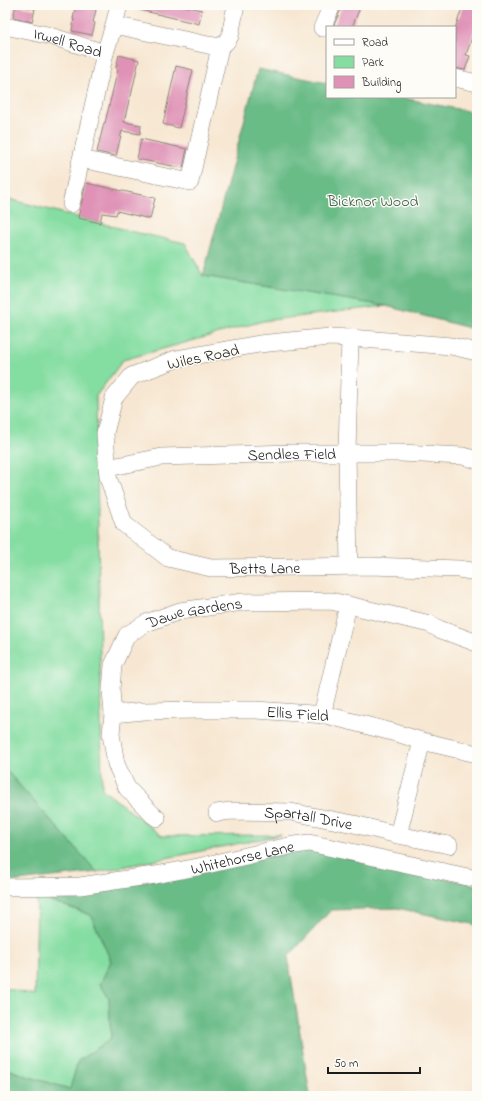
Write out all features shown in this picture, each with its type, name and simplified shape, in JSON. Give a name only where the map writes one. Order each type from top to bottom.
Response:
[{"type":"street","name":"Irwell Road","points":[[5,26],[47,35],[105,53],[114,25],[118,5]]},
{"type":"street","points":[[81,159],[190,182],[220,47],[230,36],[236,5]]},
{"type":"street","points":[[322,28],[332,5]]},
{"type":"street","points":[[114,25],[220,47]]},
{"type":"street","points":[[71,204],[105,53]]},
{"type":"street","name":"Wiles Road","points":[[107,468],[105,433],[114,398],[132,376],[176,359],[259,344],[330,337],[451,346],[477,352]]},
{"type":"street","points":[[349,566],[347,452],[350,338]]},
{"type":"street","name":"Sendles Field","points":[[107,468],[162,457],[347,452],[463,456],[477,460]]},
{"type":"street","name":"Betts Lane","points":[[107,468],[108,477],[124,524],[168,558],[211,568],[370,566],[458,569],[477,572]]},
{"type":"street","name":"Dawe Gardens","points":[[157,818],[127,788],[116,764],[111,734],[113,714],[111,690],[113,665],[127,635],[146,623],[180,611],[243,602],[332,602],[430,624],[477,643]]},
{"type":"street","points":[[322,715],[348,605]]},
{"type":"street","name":"Ellis Field","points":[[113,714],[144,711],[256,710],[326,715],[477,754]]},
{"type":"street","points":[[398,835],[422,741]]},
{"type":"street","name":"Spartall Drive","points":[[217,813],[230,811],[291,812],[449,845]]},
{"type":"street","name":"Whitehorse Lane","points":[[5,887],[80,886],[198,867],[289,846],[309,843],[477,879]]},
{"type":"green space","name":"Bicknor Wood","points":[[258,69],[326,83],[326,98],[403,98],[477,113],[477,330],[386,306],[203,276]]},
{"type":"green space","points":[[5,198],[134,232],[185,243],[203,276],[386,306],[263,321],[123,360],[96,396],[102,789],[162,836],[281,835],[97,872],[5,769]]},
{"type":"green space","points":[[5,769],[97,872],[9,882],[5,880]]},
{"type":"green space","points":[[306,849],[477,885],[477,925],[397,908],[331,910],[288,957],[310,1096],[5,1096],[5,1068],[70,1089],[78,1061],[111,1039],[109,998],[100,984],[111,961],[91,915],[37,896],[81,894]]},
{"type":"green space","points":[[37,896],[91,915],[111,961],[100,984],[109,998],[111,1039],[78,1061],[70,1089],[5,1068],[5,988],[35,995]]},
{"type":"building","points":[[16,5],[35,9],[32,22],[13,17]]},
{"type":"building","points":[[76,5],[93,5],[92,9],[96,10],[92,35],[72,31]]},
{"type":"building","points":[[136,5],[181,5],[202,10],[199,24],[136,9]]},
{"type":"building","points":[[342,5],[361,5],[352,26],[333,26]]},
{"type":"building","points":[[463,5],[477,5],[477,23],[466,55],[470,56],[465,70],[456,68],[456,26]]},
{"type":"building","points":[[119,55],[139,60],[124,122],[141,125],[140,134],[122,131],[116,156],[97,152],[118,69],[116,68]]},
{"type":"building","points":[[176,66],[193,70],[179,128],[163,124]]},
{"type":"building","points":[[141,139],[187,149],[183,168],[137,159]]},
{"type":"building","points":[[86,183],[155,198],[150,219],[117,211],[116,215],[102,213],[100,223],[78,218]]}]
